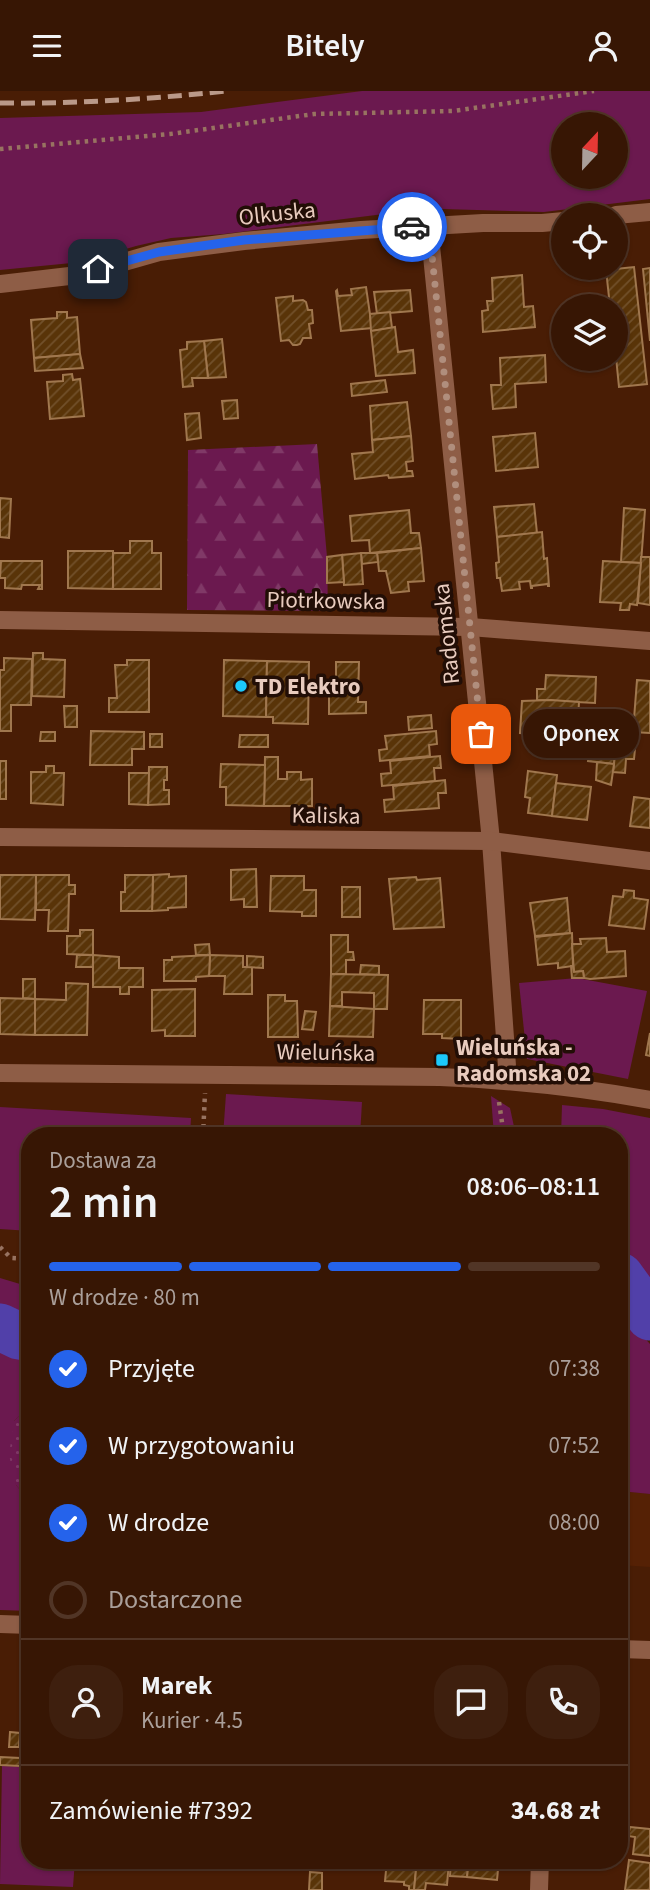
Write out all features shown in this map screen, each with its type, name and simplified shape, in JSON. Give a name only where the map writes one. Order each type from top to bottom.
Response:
[{"type":"street","points":[[628,214],[650,212]]},
{"type":"street","name":"Olkuska","points":[[0,284],[78,275],[159,252],[244,240],[429,226],[551,222]]},
{"type":"street","name":"Radomska","points":[[429,226],[491,841],[508,1080]]},
{"type":"street","name":"Piotrkowska","points":[[0,620],[470,627],[650,641]]},
{"type":"street","name":"Kaliska","points":[[0,837],[491,841],[650,861]]},
{"type":"street","name":"Wieluńska","points":[[0,1073],[440,1077],[508,1080],[650,1100]]},
{"type":"street","points":[[0,1623],[21,1624]]},
{"type":"street","points":[[628,1649],[650,1650]]},
{"type":"street","points":[[539,1890],[540,1869]]},
{"type":"path","points":[[0,149],[170,134],[314,114],[453,111],[594,91]]},
{"type":"path","points":[[203,1127],[206,1075]]},
{"type":"path","points":[[503,1127],[498,1095],[509,1096],[508,1080]]},
{"type":"path","points":[[0,1247],[11,1258],[21,1259]]},
{"type":"shaded area","points":[[628,1492],[650,1494],[650,1567],[628,1566]]},
{"type":"green space","points":[[362,91],[650,91],[650,199],[617,203],[551,203],[551,211],[544,212],[443,209],[384,214],[171,238],[82,262],[0,270],[0,118],[201,112]]},
{"type":"green space","points":[[317,444],[327,557],[328,611],[187,610],[188,450]]},
{"type":"green space","points":[[577,978],[647,991],[628,1079],[527,1059],[519,983]]},
{"type":"green space","points":[[226,1094],[362,1102],[361,1127],[224,1127]]},
{"type":"green space","points":[[491,1096],[510,1108],[514,1127],[493,1127]]},
{"type":"green space","points":[[562,1105],[650,1118],[650,1278],[628,1263],[628,1127],[561,1127]]},
{"type":"green space","points":[[0,1107],[191,1118],[190,1127],[21,1127],[21,1230],[0,1229]]},
{"type":"green space","points":[[0,1278],[21,1284],[21,1414],[14,1421],[16,1485],[21,1491],[21,1611],[0,1610]]},
{"type":"green space","points":[[628,1320],[650,1344],[650,1494],[628,1492]]},
{"type":"green space","points":[[21,1414],[21,1491],[16,1485],[9,1455],[14,1421]]},
{"type":"green space","points":[[2,1766],[21,1767],[21,1869],[74,1869],[73,1887],[0,1884]]},
{"type":"building","points":[[634,267],[647,384],[619,387],[617,371],[628,371],[628,294],[609,294],[607,280],[628,280],[628,268]]},
{"type":"building","points":[[650,268],[650,341],[643,269]]},
{"type":"building","points":[[522,275],[524,307],[533,306],[535,327],[483,332],[482,311],[488,310],[487,301],[493,301],[492,278]]},
{"type":"building","points":[[366,287],[372,328],[341,331],[336,291],[338,296],[352,295],[351,289]]},
{"type":"building","points":[[410,290],[412,311],[377,314],[374,292]]},
{"type":"building","points":[[293,296],[293,301],[303,300],[308,310],[312,310],[313,323],[309,324],[311,338],[303,338],[297,345],[293,345],[289,340],[281,341],[276,298]]},
{"type":"building","points":[[57,312],[67,312],[67,318],[77,317],[80,354],[34,358],[31,320],[57,318]]},
{"type":"building","points":[[390,312],[392,328],[371,331],[370,314]]},
{"type":"building","points":[[395,327],[398,352],[413,350],[415,373],[376,376],[371,331]]},
{"type":"building","points":[[222,339],[226,377],[208,378],[204,341]]},
{"type":"building","points":[[204,341],[208,378],[192,378],[193,386],[183,387],[180,350],[187,349],[187,342]]},
{"type":"building","points":[[80,354],[83,368],[35,371],[34,358]]},
{"type":"building","points":[[545,355],[546,382],[515,384],[516,407],[493,409],[491,385],[501,385],[500,358]]},
{"type":"building","points":[[72,374],[73,380],[80,379],[84,416],[50,419],[47,382],[63,381],[63,375]]},
{"type":"building","points":[[385,380],[387,392],[352,396],[351,384]]},
{"type":"building","points":[[237,400],[238,418],[224,419],[222,401]]},
{"type":"building","points":[[407,402],[411,436],[372,440],[370,406]]},
{"type":"building","points":[[199,413],[201,438],[187,440],[185,414]]},
{"type":"building","points":[[535,433],[538,467],[496,471],[493,437]]},
{"type":"building","points":[[411,436],[413,461],[406,462],[407,471],[412,471],[413,476],[389,478],[388,475],[355,479],[352,454],[373,452],[372,440]]},
{"type":"building","points":[[0,498],[11,499],[9,538],[0,537]]},
{"type":"building","points":[[534,504],[537,533],[497,537],[494,507]]},
{"type":"building","points":[[624,508],[645,510],[641,563],[621,562]]},
{"type":"building","points":[[409,510],[411,533],[419,533],[421,548],[370,553],[369,540],[352,541],[350,516]]},
{"type":"building","points":[[542,532],[549,586],[531,588],[530,581],[519,582],[520,589],[502,591],[500,578],[497,578],[497,537]]},
{"type":"building","points":[[130,541],[152,541],[152,553],[161,553],[161,589],[113,589],[113,553],[130,553]]},
{"type":"building","points":[[421,548],[424,581],[408,582],[409,591],[391,593],[386,571],[379,571],[377,553]]},
{"type":"building","points":[[68,551],[113,551],[113,589],[68,588]]},
{"type":"building","points":[[361,553],[377,553],[378,562],[362,564]]},
{"type":"building","points":[[361,553],[363,584],[344,585],[342,555]]},
{"type":"building","points":[[342,555],[344,582],[327,583],[327,557]]},
{"type":"building","points":[[641,557],[650,557],[650,605],[638,603]]},
{"type":"building","points":[[1,561],[42,561],[42,589],[38,589],[40,585],[22,585],[21,589],[5,588],[5,578],[0,578]]},
{"type":"building","points":[[603,561],[641,563],[637,605],[630,604],[629,610],[620,610],[621,603],[600,602]]},
{"type":"building","points":[[33,653],[43,653],[43,659],[65,660],[64,697],[32,696]]},
{"type":"building","points":[[4,658],[32,659],[31,705],[11,705],[11,731],[0,731],[0,670],[4,670]]},
{"type":"building","points":[[127,660],[149,660],[149,712],[109,712],[109,698],[117,698],[115,665],[127,665]]},
{"type":"building","points":[[224,660],[267,661],[266,717],[223,716]]},
{"type":"building","points":[[267,661],[309,662],[308,724],[273,723],[273,717],[266,717]]},
{"type":"building","points":[[336,662],[359,662],[358,702],[366,702],[366,713],[329,714],[329,691],[336,691]]},
{"type":"building","points":[[546,675],[596,677],[595,703],[537,700],[537,689],[545,689]]},
{"type":"building","points":[[637,680],[650,681],[650,733],[633,732]]},
{"type":"building","points":[[522,701],[579,702],[578,719],[582,719],[580,743],[551,741],[551,735],[520,733]]},
{"type":"building","points":[[64,706],[77,706],[77,727],[65,727]]},
{"type":"building","points":[[431,715],[432,728],[409,730],[408,717]]},
{"type":"building","points":[[91,731],[144,732],[144,749],[132,749],[132,765],[90,765]]},
{"type":"building","points":[[436,731],[437,744],[429,745],[430,756],[380,761],[379,750],[387,749],[385,736]]},
{"type":"building","points":[[41,732],[55,732],[55,741],[40,741]]},
{"type":"building","points":[[150,734],[162,734],[162,747],[150,747]]},
{"type":"building","points":[[240,735],[268,735],[268,747],[239,747]]},
{"type":"building","points":[[590,745],[616,748],[614,764],[588,761]]},
{"type":"building","points":[[616,747],[635,749],[634,759],[626,759],[625,773],[613,772]]},
{"type":"building","points":[[440,756],[441,768],[434,768],[435,781],[382,786],[381,774],[391,773],[390,761]]},
{"type":"building","points":[[265,757],[278,757],[278,779],[287,779],[287,772],[301,772],[301,780],[312,779],[312,806],[264,806]]},
{"type":"building","points":[[0,761],[6,761],[6,799],[0,799]]},
{"type":"building","points":[[597,762],[614,764],[611,785],[596,780]]},
{"type":"building","points":[[221,764],[265,765],[264,806],[226,805],[226,787],[220,787]]},
{"type":"building","points":[[46,766],[54,766],[54,773],[64,773],[63,805],[31,803],[31,772],[46,772]]},
{"type":"building","points":[[149,767],[167,767],[164,790],[169,790],[169,804],[148,805]]},
{"type":"building","points":[[528,771],[557,775],[552,816],[528,813],[530,798],[525,797]]},
{"type":"building","points":[[129,773],[149,773],[148,805],[129,804]]},
{"type":"building","points":[[445,780],[446,793],[438,793],[439,808],[385,812],[384,800],[394,799],[393,786]]},
{"type":"building","points":[[556,783],[591,787],[587,820],[552,816]]},
{"type":"building","points":[[634,797],[650,799],[650,828],[630,826]]},
{"type":"building","points":[[256,869],[257,907],[244,907],[244,899],[231,900],[231,870]]},
{"type":"building","points":[[169,874],[169,877],[186,876],[186,907],[152,911],[153,875]]},
{"type":"building","points":[[0,875],[36,875],[35,920],[0,919]]},
{"type":"building","points":[[36,875],[69,875],[69,885],[75,885],[75,894],[69,894],[68,931],[48,931],[49,910],[36,910]]},
{"type":"building","points":[[125,875],[153,875],[152,911],[121,911]]},
{"type":"building","points":[[271,876],[304,876],[304,890],[316,890],[316,916],[302,916],[302,912],[270,911]]},
{"type":"building","points":[[416,877],[417,880],[440,878],[444,927],[394,929],[389,879]]},
{"type":"building","points":[[342,887],[360,887],[360,917],[342,917]]},
{"type":"building","points":[[624,890],[634,891],[634,898],[648,900],[644,929],[609,925],[613,896],[623,897]]},
{"type":"building","points":[[567,898],[570,933],[535,936],[530,903]]},
{"type":"building","points":[[80,930],[93,930],[93,955],[67,954],[67,936],[80,936]]},
{"type":"building","points":[[572,933],[573,966],[558,968],[558,963],[538,965],[535,937]]},
{"type":"building","points":[[331,935],[348,935],[348,952],[353,952],[354,960],[346,960],[346,974],[331,974]]},
{"type":"building","points":[[606,938],[607,952],[625,951],[626,976],[590,979],[584,978],[583,971],[574,972],[572,944],[581,944],[580,939]]},
{"type":"building","points":[[209,944],[210,955],[196,955],[195,945]]},
{"type":"building","points":[[77,955],[93,955],[93,967],[76,967]]},
{"type":"building","points":[[93,955],[119,957],[119,968],[143,968],[143,987],[129,987],[129,994],[120,994],[120,987],[93,987]]},
{"type":"building","points":[[210,955],[243,956],[243,967],[252,967],[252,994],[224,994],[225,976],[209,976]]},
{"type":"building","points":[[210,955],[209,976],[196,977],[196,981],[164,981],[164,960],[172,960],[172,957]]},
{"type":"building","points":[[247,956],[263,957],[263,968],[247,967]]},
{"type":"building","points":[[361,965],[379,966],[379,975],[360,974]]},
{"type":"building","points":[[571,966],[574,972],[583,971],[584,978],[572,978]]},
{"type":"building","points":[[331,974],[388,975],[387,1009],[374,1009],[374,993],[342,992],[342,1006],[330,1006]]},
{"type":"building","points":[[23,979],[35,979],[35,999],[23,998]]},
{"type":"building","points":[[66,983],[88,984],[87,1035],[35,1035],[35,999],[66,1000]]},
{"type":"building","points":[[195,989],[195,1036],[165,1036],[165,1030],[152,1031],[152,990]]},
{"type":"building","points":[[268,995],[285,995],[285,1001],[297,1001],[298,1037],[268,1037]]},
{"type":"building","points":[[0,998],[35,999],[35,1035],[0,1034]]},
{"type":"building","points":[[424,1000],[461,1000],[461,1039],[442,1038],[442,1034],[423,1034]]},
{"type":"building","points":[[330,1006],[374,1009],[373,1037],[329,1036]]},
{"type":"building","points":[[305,1011],[316,1012],[313,1030],[302,1029]]},
{"type":"building","points":[[650,1033],[650,1056],[646,1055]]},
{"type":"building","points":[[10,1732],[20,1733],[19,1747],[9,1747]]},
{"type":"building","points":[[0,1757],[20,1758],[20,1766],[0,1765]]},
{"type":"building","points":[[630,1827],[650,1829],[650,1856],[633,1854],[635,1837],[628,1836]]},
{"type":"building","points":[[629,1860],[650,1863],[650,1890],[625,1890]]},
{"type":"building","points":[[386,1869],[416,1869],[414,1890],[409,1890],[409,1886],[404,1885],[404,1882],[385,1881]]},
{"type":"building","points":[[416,1869],[448,1869],[447,1885],[426,1883],[425,1890],[414,1890]]},
{"type":"building","points":[[450,1869],[468,1869],[467,1877],[450,1876]]},
{"type":"building","points":[[468,1869],[498,1869],[497,1880],[467,1877]]},
{"type":"building","points":[[310,1872],[322,1873],[322,1890],[309,1890]]},
{"type":"waterway","points":[[628,1287],[650,1317]]},
{"type":"waterway","points":[[0,1327],[21,1336]]},
{"type":"railway","points":[[0,103],[114,100],[227,91]]},
{"type":"way so far","points":[[412,227],[429,226],[481,734]]},
{"type":"place","name":"TD Elektro","points":[[241,686]]},
{"type":"place","name":"Oponex","points":[[481,734]]},
{"type":"place","name":"Wieluńska - Radomska 02","points":[[442,1060]]},
{"type":"route","points":[[98,269],[159,252],[244,240],[412,227]]}]
